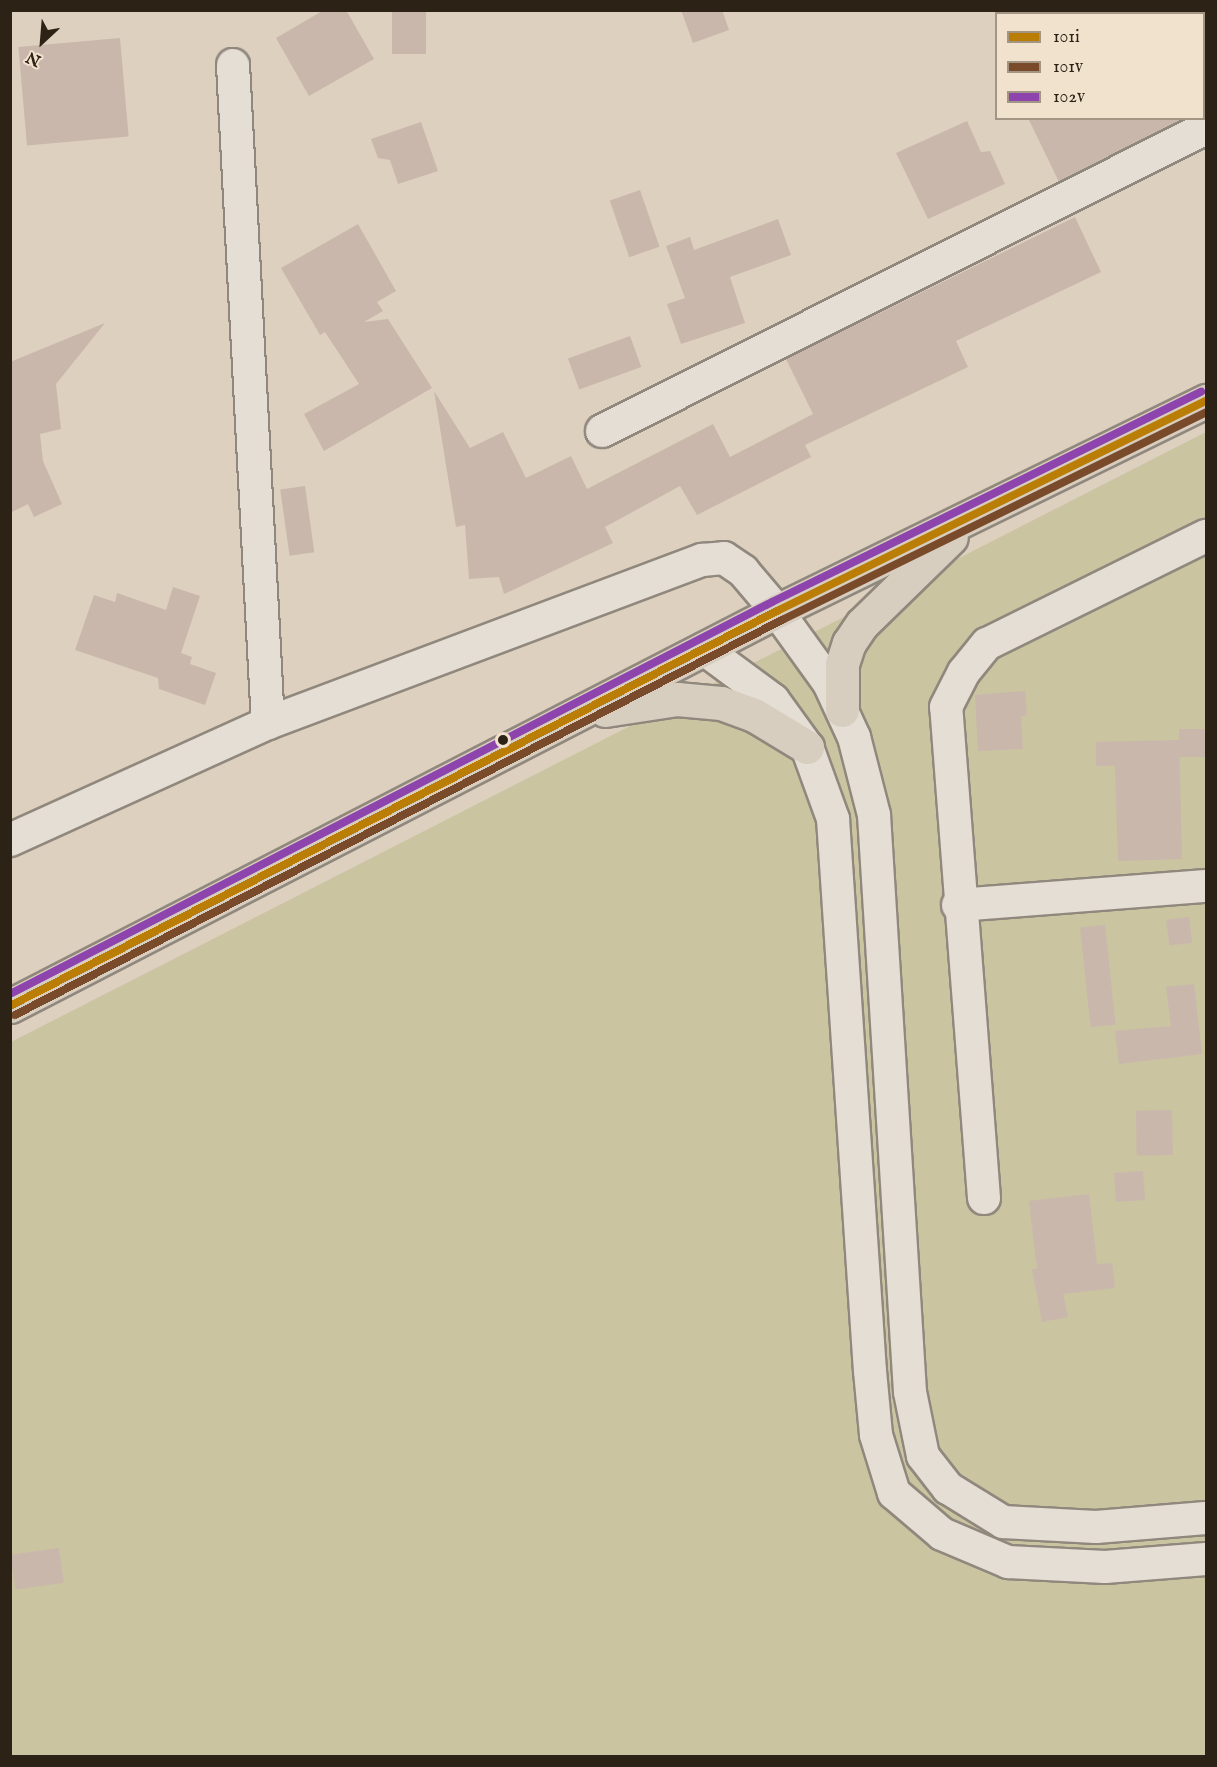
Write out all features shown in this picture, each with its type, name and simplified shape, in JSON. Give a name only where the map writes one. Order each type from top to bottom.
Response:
[{"type":"main road","points":[[10,1006],[777,610],[1206,401]]},
{"type":"main road","points":[[842,710],[842,664],[856,634],[974,514]]},
{"type":"main road","points":[[577,714],[676,699],[721,703],[754,715],[807,747]]},
{"type":"street","points":[[233,64],[267,723]]},
{"type":"street","points":[[602,431],[1206,128]]},
{"type":"street","points":[[984,1198],[958,905],[946,708],[964,672],[987,644],[1206,536]]},
{"type":"street","points":[[10,840],[267,723],[702,560],[724,558],[743,571],[777,610],[829,682],[854,737],[874,815],[910,1392],[923,1456],[948,1488],[1003,1522],[1096,1527],[1206,1518]]},
{"type":"street","points":[[704,649],[773,700],[807,747],[833,819],[871,1382],[876,1435],[894,1493],[942,1533],[1008,1562],[1105,1567],[1206,1559]]},
{"type":"street","points":[[958,905],[1206,886]]},
{"type":"shaded area","points":[[1206,432],[1206,1756],[11,1756],[11,1042]]},
{"type":"building","points":[[324,10],[346,10],[374,59],[309,96],[276,38]]},
{"type":"building","points":[[392,10],[426,10],[426,54],[392,54]]},
{"type":"building","points":[[681,10],[722,10],[729,30],[693,43]]},
{"type":"building","points":[[120,38],[129,137],[27,146],[18,47]]},
{"type":"building","points":[[1029,120],[1181,120],[1059,182]]},
{"type":"building","points":[[967,121],[981,152],[990,151],[1005,184],[928,219],[896,153]]},
{"type":"building","points":[[421,122],[438,171],[398,184],[390,160],[378,158],[371,139]]},
{"type":"building","points":[[640,190],[660,247],[629,257],[610,200]]},
{"type":"building","points":[[1075,217],[1101,272],[956,341],[968,367],[805,445],[811,457],[697,515],[680,486],[605,527],[613,543],[504,594],[499,577],[469,579],[465,525],[456,527],[434,391],[470,448],[503,432],[526,478],[571,456],[587,489],[713,424],[730,457],[813,414],[786,359]]},
{"type":"building","points":[[778,219],[791,255],[730,277],[745,323],[681,344],[667,304],[685,298],[666,246],[690,237],[694,250]]},
{"type":"building","points":[[358,224],[396,291],[377,302],[383,311],[364,322],[388,319],[432,388],[324,451],[304,414],[359,384],[325,332],[320,335],[281,268]]},
{"type":"building","points":[[105,323],[56,384],[61,429],[40,434],[43,461],[62,504],[34,517],[28,504],[10,513],[10,362]]},
{"type":"building","points":[[630,336],[641,367],[579,390],[568,359]]},
{"type":"building","points":[[305,486],[314,552],[290,556],[280,489]]},
{"type":"building","points":[[173,587],[200,596],[181,653],[192,657],[190,664],[216,673],[205,705],[159,689],[158,678],[75,650],[94,595],[115,602],[117,593],[166,610]]},
{"type":"building","points":[[1025,691],[1027,715],[1021,716],[1023,749],[978,751],[975,695]]},
{"type":"building","points":[[1179,729],[1206,729],[1206,757],[1179,757]]},
{"type":"building","points":[[1179,740],[1182,859],[1118,861],[1115,766],[1096,766],[1096,742]]},
{"type":"building","points":[[1189,917],[1192,943],[1169,946],[1166,920]]},
{"type":"building","points":[[1105,925],[1115,1024],[1091,1027],[1080,928]]},
{"type":"building","points":[[1194,984],[1202,1054],[1119,1064],[1115,1031],[1171,1026],[1166,987]]},
{"type":"building","points":[[1172,1110],[1173,1155],[1137,1156],[1136,1111]]},
{"type":"building","points":[[1143,1171],[1145,1200],[1116,1202],[1114,1173]]},
{"type":"building","points":[[1089,1194],[1097,1264],[1112,1263],[1115,1288],[1063,1294],[1068,1317],[1042,1322],[1032,1269],[1037,1269],[1029,1201]]},
{"type":"building","points":[[59,1548],[64,1583],[15,1589],[10,1555]]},
{"type":"transit line","name":"102v","points":[[10,994],[772,602],[1201,392]]},
{"type":"transit line","name":"101i","points":[[10,1006],[777,611],[1206,401]]},
{"type":"transit line","name":"101v","points":[[15,1015],[782,620],[1206,412]]}]
